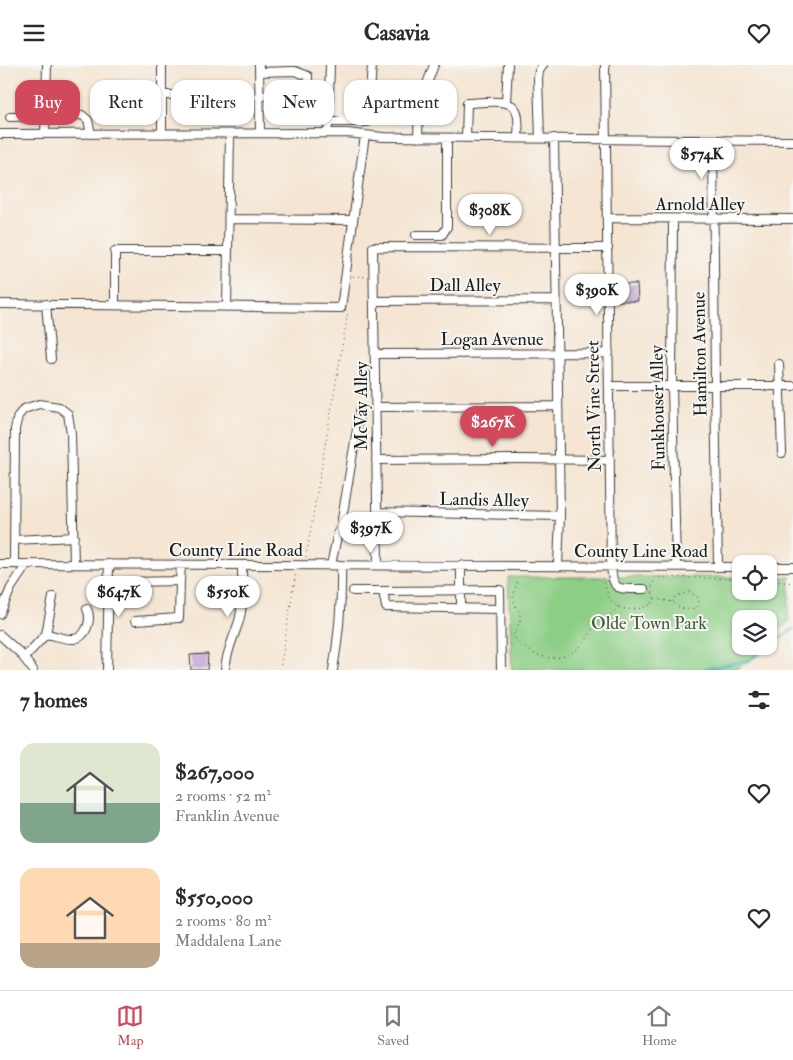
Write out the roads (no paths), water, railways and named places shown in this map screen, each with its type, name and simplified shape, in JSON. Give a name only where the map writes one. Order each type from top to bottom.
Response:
[{"type":"street","points":[[46,80],[47,65]]},
{"type":"street","points":[[162,65],[162,134]]},
{"type":"street","points":[[330,65],[330,80]]},
{"type":"street","points":[[334,122],[368,122],[372,65]]},
{"type":"street","points":[[418,137],[419,105],[434,65]]},
{"type":"street","points":[[506,102],[508,65]]},
{"type":"street","points":[[540,139],[538,79],[539,71],[543,65]]},
{"type":"street","name":"North Vine Street","points":[[605,65],[612,582],[616,587],[622,589],[644,589]]},
{"type":"street","points":[[258,96],[297,94],[308,87],[308,76],[295,71],[259,68],[258,96],[260,133]]},
{"type":"street","points":[[162,95],[171,95]]},
{"type":"street","points":[[466,138],[467,103],[506,102],[513,105],[517,112],[518,138]]},
{"type":"street","points":[[80,115],[88,120],[91,134]]},
{"type":"street","points":[[10,117],[15,117]]},
{"type":"street","points":[[45,125],[45,134]]},
{"type":"street","points":[[328,133],[329,125]]},
{"type":"street","points":[[0,133],[328,133],[382,137],[793,141]]},
{"type":"street","points":[[227,307],[230,134]]},
{"type":"street","points":[[0,304],[46,303],[341,308],[365,135]]},
{"type":"street","points":[[416,235],[442,235],[447,227],[447,138]]},
{"type":"street","points":[[554,139],[560,516],[558,566]]},
{"type":"street","name":"Hamilton Avenue","points":[[714,141],[718,567]]},
{"type":"street","name":"Arnold Alley","points":[[607,218],[793,219]]},
{"type":"street","points":[[229,219],[353,220]]},
{"type":"street","name":"Funkhouser Alley","points":[[673,219],[672,386],[676,566]]},
{"type":"street","name":"McVay Alley","points":[[378,565],[373,247],[555,248]]},
{"type":"street","points":[[555,248],[608,248]]},
{"type":"street","points":[[115,305],[114,251],[228,251]]},
{"type":"street","name":"Dall Alley","points":[[374,301],[556,300]]},
{"type":"street","points":[[46,303],[51,359]]},
{"type":"street","name":"Logan Avenue","points":[[376,354],[609,353]]},
{"type":"street","points":[[779,364],[782,453]]},
{"type":"street","points":[[609,386],[793,386]]},
{"type":"street","points":[[14,564],[15,429],[18,416],[24,409],[39,404],[59,407],[68,414],[71,433],[74,564]]},
{"type":"street","points":[[376,407],[558,406]]},
{"type":"street","points":[[331,565],[338,532],[340,531],[360,411]]},
{"type":"street","points":[[376,460],[610,460]]},
{"type":"street","name":"Landis Alley","points":[[378,512],[560,516]]},
{"type":"street","points":[[340,531],[378,528]]},
{"type":"street","points":[[14,539],[74,537]]},
{"type":"street","name":"County Line Road","points":[[0,564],[732,567]]},
{"type":"street","points":[[0,614],[10,588],[27,564]]},
{"type":"street","points":[[107,670],[110,564]]},
{"type":"street","points":[[157,581],[158,565]]},
{"type":"street","points":[[135,621],[179,618],[181,565]]},
{"type":"street","points":[[225,670],[229,649],[240,619],[242,565]]},
{"type":"street","points":[[333,670],[340,630],[342,604],[341,565]]},
{"type":"street","points":[[460,565],[460,607]]},
{"type":"street","points":[[777,567],[793,567]]},
{"type":"street","points":[[129,582],[180,581]]},
{"type":"street","points":[[353,591],[500,590],[501,670]]},
{"type":"street","points":[[383,591],[386,607],[500,609]]},
{"type":"street","points":[[24,658],[46,634],[52,597]]},
{"type":"street","points":[[46,634],[74,639],[80,636],[89,624],[90,619],[87,609]]},
{"type":"street","points":[[1,638],[24,658],[33,670]]},
{"type":"waterway","points":[[700,670],[750,660],[793,629]]},
{"type":"park label","name":"Olde Town Park","points":[[649,623]]}]
